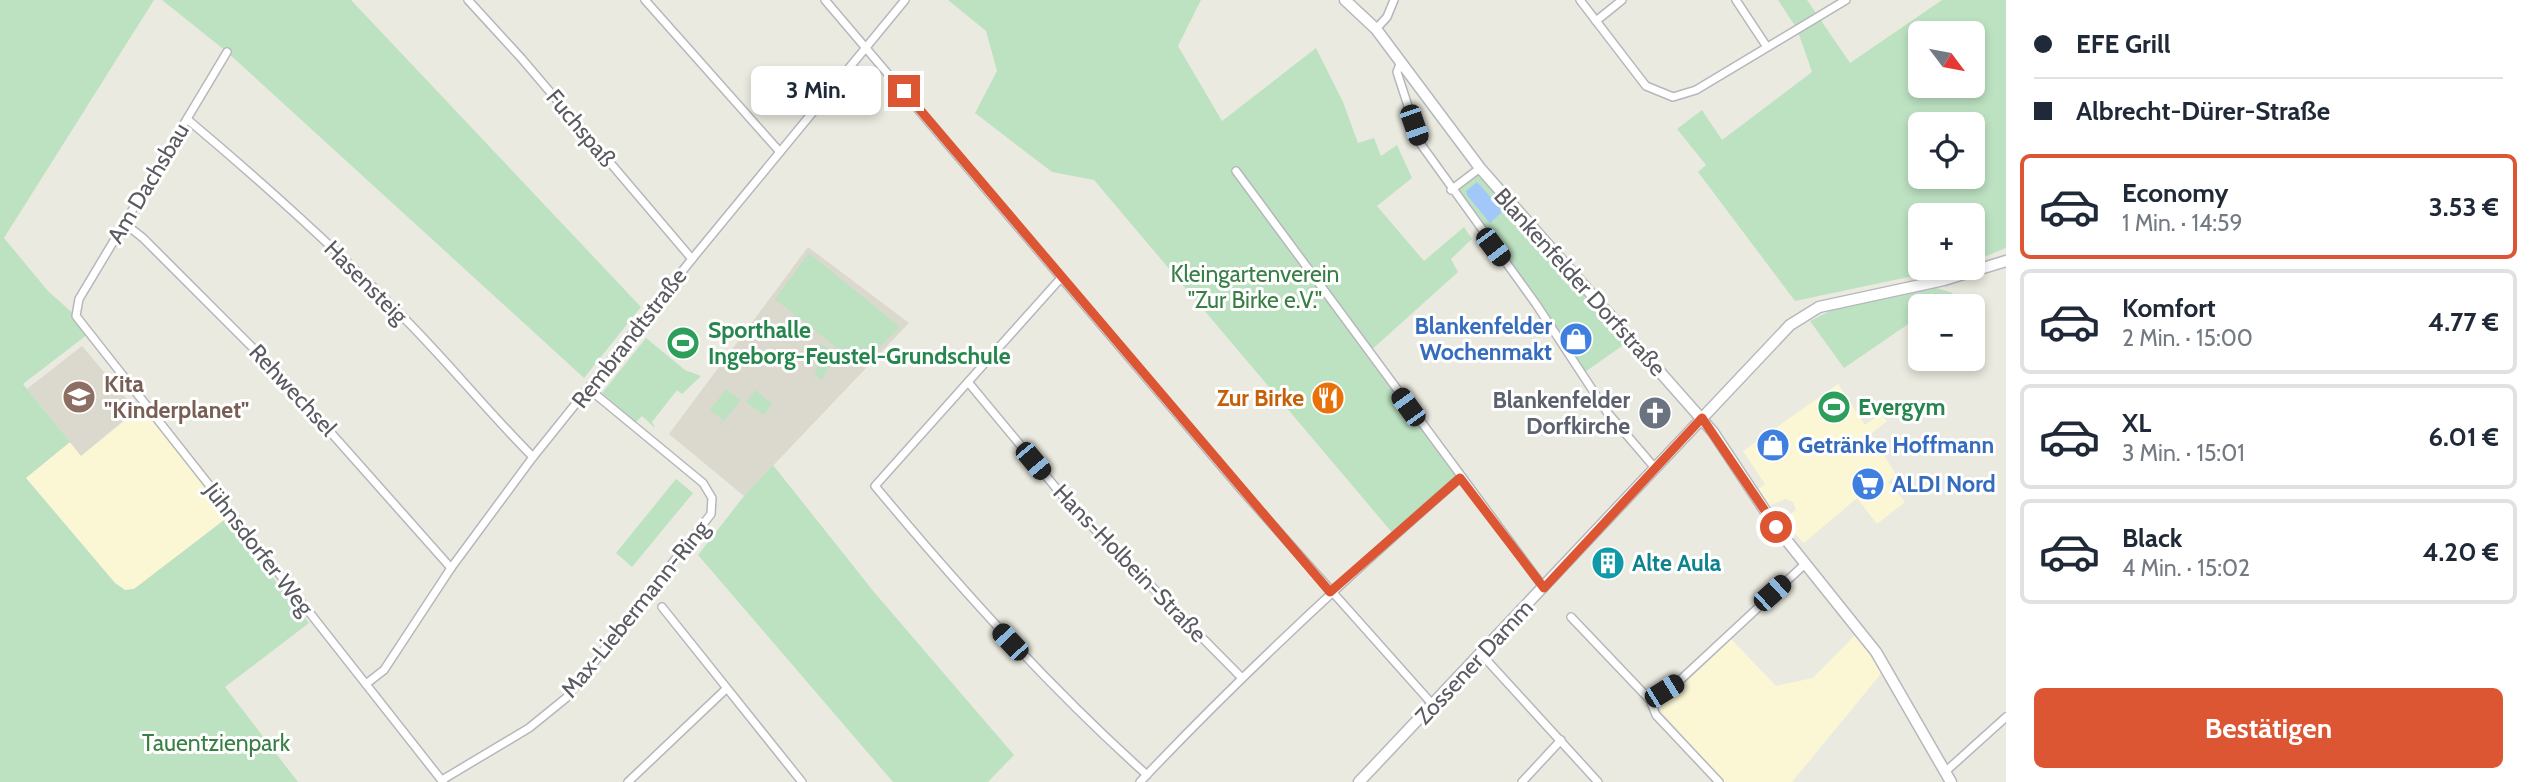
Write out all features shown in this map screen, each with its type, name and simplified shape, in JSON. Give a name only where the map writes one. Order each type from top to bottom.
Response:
[{"type":"main road","name":"Blankenfelder Dorfstraße","points":[[1345,0],[1376,29],[1480,168],[1702,418],[1776,527],[1875,652],[1948,777]]},
{"type":"main road","name":"Zossener Damm","points":[[1359,782],[1434,706],[1790,325],[1819,307],[1944,280],[2006,261]]},
{"type":"street","name":"Fuchspaß","points":[[468,0],[692,258]]},
{"type":"street","points":[[645,0],[780,152]]},
{"type":"street","points":[[825,0],[1330,592],[1434,706]]},
{"type":"street","name":"Rembrandtstraße","points":[[366,684],[384,670],[451,568],[533,457],[692,258],[905,0]]},
{"type":"street","points":[[1376,29],[1387,17],[1394,0]]},
{"type":"street","points":[[1580,0],[1646,86],[1673,97],[1696,90],[1846,0]]},
{"type":"street","points":[[1596,21],[1622,0]]},
{"type":"street","points":[[1735,0],[1767,47]]},
{"type":"street","name":"Am Dachsbau","points":[[76,316],[79,299],[227,52]]},
{"type":"street","name":"Blankenfelder Dorfstraße","points":[[1400,64],[1397,72],[1420,143],[1451,190],[1536,304],[1607,412],[1655,468]]},
{"type":"street","name":"Hasensteig","points":[[187,119],[281,198],[332,247],[404,318],[533,457]]},
{"type":"street","name":"Blankenfelder Dorfstraße","points":[[1451,190],[1480,168]]},
{"type":"street","points":[[1236,171],[1460,478],[1544,588]]},
{"type":"street","name":"Rehwechsel","points":[[124,223],[153,247],[278,373],[451,568]]},
{"type":"street","points":[[1061,278],[875,486],[959,587],[1044,678],[1147,775]]},
{"type":"street","name":"Jühnsdorfer Weg","points":[[76,316],[442,781]]},
{"type":"street","name":"Hans-Holbein-Straße","points":[[968,382],[1066,500],[1241,677]]},
{"type":"street","name":"Max-Liebermann-Ring","points":[[442,781],[529,728],[566,698],[711,514],[712,498],[703,483],[589,389]]},
{"type":"street","points":[[1140,782],[1241,677],[1330,592],[1460,478]]},
{"type":"street","points":[[1650,700],[1678,682],[1805,564]]},
{"type":"street","points":[[662,607],[802,782]]},
{"type":"street","points":[[1571,617],[1650,700],[1656,715],[1718,782]]},
{"type":"street","points":[[1482,655],[1598,782]]},
{"type":"street","points":[[630,781],[726,689]]},
{"type":"street","name":"Blankenfelder Dorfstraße","points":[[1948,777],[2006,717]]},
{"type":"street","points":[[1522,782],[1561,740]]},
{"type":"shaded area","points":[[808,247],[909,323],[744,496],[669,434]]},
{"type":"shaded area","name":"Kita \"Kinderplanet\"","points":[[82,346],[136,410],[81,456],[27,389]]},
{"type":"shaded area","points":[[1838,384],[1865,425],[1881,414],[1887,421],[1871,434],[1896,475],[1888,482],[1905,502],[1877,524],[1857,498],[1804,543],[1792,531],[1797,527],[1788,516],[1796,510],[1793,502],[1786,499],[1768,506],[1757,490],[1765,484],[1743,451]]},
{"type":"shaded area","points":[[145,405],[232,514],[134,589],[125,590],[115,583],[25,477],[70,442],[82,455]]},
{"type":"shaded area","points":[[1856,634],[1884,670],[1792,782],[1724,782],[1659,709],[1731,639],[1776,686],[1813,678]]},
{"type":"green space","name":"Tauentzienpark","points":[[0,0],[154,0],[4,238],[48,291],[76,316],[88,334],[23,384],[70,442],[26,478],[115,583],[125,590],[134,589],[232,514],[240,524],[234,529],[309,623],[225,687],[298,782],[0,782]]},
{"type":"green space","points":[[162,0],[351,0],[641,307],[584,378],[227,52]]},
{"type":"green space","name":"Kleingartenverein \"Zur Birke e.V.\"","points":[[948,0],[1201,0],[1178,46],[1222,121],[1316,48],[1343,102],[1358,143],[1374,138],[1381,156],[1397,145],[1412,178],[1377,206],[1424,261],[1464,227],[1472,239],[1451,259],[1458,272],[1368,353],[1460,478],[1395,536],[1094,180],[1052,172],[975,113],[997,71],[986,31]]},
{"type":"green space","points":[[1778,0],[1807,0],[1850,63],[1908,23],[1908,98],[1985,98],[1985,21],[1911,21],[1942,0],[2006,0],[2006,248],[1985,257],[1985,203],[1908,203],[1908,277],[1795,301],[1698,172],[1706,165],[1677,129],[1702,110],[1722,140],[1812,72],[1797,29]]},
{"type":"green space","points":[[1480,168],[1632,339],[1585,372],[1451,190]]},
{"type":"green space","points":[[809,253],[900,327],[860,366],[800,319],[800,326],[793,327],[788,320],[795,315],[775,299]]},
{"type":"green space","points":[[1933,287],[1953,293],[1908,294],[1908,324],[1844,368],[1810,321],[1832,310]]},
{"type":"green space","points":[[646,338],[685,370],[701,376],[682,394],[677,390],[652,422],[655,428],[642,416],[636,422],[602,393]]},
{"type":"green space","points":[[821,344],[836,353],[822,380],[814,374],[820,361],[813,353]]},
{"type":"green space","points":[[726,389],[741,400],[724,421],[710,410]]},
{"type":"green space","points":[[755,390],[773,404],[764,415],[746,402]]},
{"type":"green space","points":[[773,465],[874,592],[1014,755],[988,782],[893,782],[698,555],[744,496]]},
{"type":"green space","points":[[676,479],[693,493],[632,567],[616,553]]},
{"type":"water","points":[[1477,182],[1503,211],[1490,223],[1467,195],[1466,191]]},
{"type":"place","name":"Blankenfelder Wochenmakt","points":[[1576,339]]},
{"type":"place","name":"Sporthalle Ingeborg-Feustel-Grundschule","points":[[683,343]]},
{"type":"place","name":"Kita \"Kinderplanet\"","points":[[79,397]]},
{"type":"place","name":"Zur Birke","points":[[1328,398]]},
{"type":"place","name":"Evergym","points":[[1834,407]]},
{"type":"place","name":"Blankenfelder Dorfkirche","points":[[1655,413]]},
{"type":"place","name":"Getränke Hoffmann","points":[[1773,445]]},
{"type":"place","name":"ALDI Nord","points":[[1868,484]]},
{"type":"place","name":"Alte Aula","points":[[1608,563]]},
{"type":"route","points":[[904,91],[1078,299],[1330,592],[1460,478],[1544,588],[1702,418],[1732,458],[1776,527]]}]
